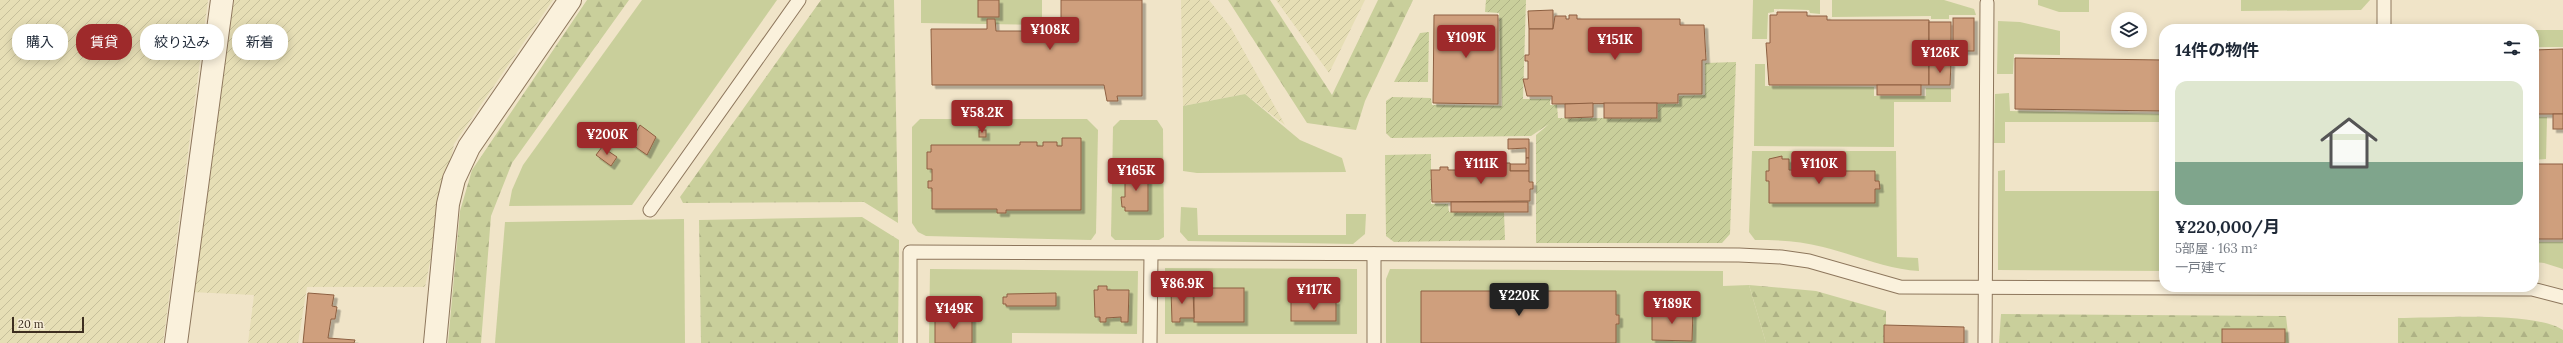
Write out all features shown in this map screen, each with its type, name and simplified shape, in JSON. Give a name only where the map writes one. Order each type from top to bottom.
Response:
[{"type":"street","points":[[176,343],[222,0]]},
{"type":"street","points":[[435,343],[448,204],[454,179],[469,147],[570,0]]},
{"type":"lane","points":[[650,210],[799,0]]},
{"type":"lane","points":[[2384,0],[2384,24]]},
{"type":"lane","points":[[1985,343],[1990,156],[1987,3]]},
{"type":"lane","points":[[910,343],[910,252],[1782,257],[1808,261],[1900,287],[1986,289],[2159,289]]},
{"type":"lane","points":[[1150,343],[1151,254]]},
{"type":"lane","points":[[1374,254],[1374,343]]},
{"type":"lane","points":[[2539,291],[2563,297]]},
{"type":"shaded area","points":[[0,0],[208,0],[205,24],[140,24],[140,60],[200,60],[163,343],[0,343]]},
{"type":"shaded area","points":[[234,0],[553,0],[454,144],[425,287],[307,287],[298,343],[248,343],[254,295],[191,292]]},
{"type":"shaded area","points":[[1181,0],[1209,0],[1231,28],[1285,125],[1245,94],[1183,106]]},
{"type":"shaded area","points":[[1276,0],[1365,0],[1329,73]]},
{"type":"green space","points":[[587,0],[629,0],[512,163],[491,216],[481,343],[448,343],[460,211],[472,170]]},
{"type":"green space","points":[[642,0],[777,0],[632,205],[509,206],[512,190],[523,165]]},
{"type":"green space","points":[[821,0],[894,0],[898,223],[864,202],[683,203],[680,197]]},
{"type":"green space","points":[[921,0],[1042,0],[1042,25],[921,23]]},
{"type":"green space","points":[[1228,0],[1270,0],[1332,95],[1378,0],[1413,0],[1365,101],[1356,130],[1307,123]]},
{"type":"green space","points":[[1486,0],[1526,0],[1523,99],[1550,99],[1550,105],[1557,105],[1558,118],[1658,118],[1658,104],[1679,104],[1679,96],[1705,95],[1705,63],[1736,62],[1730,234],[1722,243],[1536,243],[1536,135],[1549,124],[1531,136],[1391,138],[1386,133],[1386,101],[1392,97],[1431,98],[1432,105],[1502,106],[1499,13],[1485,12]]},
{"type":"green space","points":[[1753,0],[1820,0],[1820,14],[1810,13],[1809,10],[1774,9],[1774,12],[1768,13],[1767,39],[1752,39]]},
{"type":"green space","points":[[1832,0],[1944,0],[1974,9],[1976,15],[1949,15],[1949,19],[1931,19],[1931,16],[1832,17]]},
{"type":"green space","points":[[2038,0],[2089,0],[2089,12],[2059,12],[2038,5]]},
{"type":"green space","points":[[2241,0],[2370,0],[2361,10],[2241,11]]},
{"type":"green space","points":[[1998,21],[2020,22],[2060,31],[2060,55],[2014,54],[2013,74],[1997,74]]},
{"type":"green space","points":[[2539,30],[2563,30],[2563,47],[2539,47]]},
{"type":"green space","points":[[1429,32],[1428,82],[1394,82],[1420,33]]},
{"type":"green space","points":[[1755,64],[1765,64],[1765,86],[1874,87],[1874,96],[1926,96],[1926,88],[1951,88],[1951,102],[1894,102],[1894,147],[1754,146]]},
{"type":"green space","points":[[2009,93],[2010,111],[2159,114],[2159,122],[2005,122],[2005,143],[1994,143],[1995,94]]},
{"type":"green space","points":[[1245,94],[1300,140],[1342,158],[1346,172],[1197,173],[1183,171],[1183,106]]},
{"type":"green space","points":[[2539,117],[2547,117],[2546,159],[2539,160]]},
{"type":"green space","points":[[920,119],[1087,119],[1098,130],[1096,233],[1091,240],[926,236],[918,232],[912,223],[912,127]]},
{"type":"green space","points":[[1120,120],[1157,120],[1163,129],[1164,237],[1159,240],[1115,240],[1111,236],[1113,127]]},
{"type":"green space","points":[[1752,151],[1896,151],[1897,257],[1918,258],[1919,271],[1895,268],[1806,243],[1755,240],[1749,232]]},
{"type":"green space","points":[[1431,154],[1431,204],[1448,204],[1449,212],[1504,212],[1505,240],[1394,242],[1386,236],[1385,155]]},
{"type":"green space","points":[[2005,170],[2005,191],[2159,191],[2159,271],[1998,270],[1998,171]]},
{"type":"green space","points":[[1181,207],[1197,208],[1198,235],[1346,235],[1346,214],[1366,214],[1365,234],[1353,244],[1188,241],[1180,232]]},
{"type":"green space","points":[[862,217],[899,240],[898,343],[701,343],[699,220]]},
{"type":"green space","points":[[684,219],[685,343],[495,343],[505,222]]},
{"type":"green space","points":[[2539,242],[2563,242],[2563,269],[2539,262]]},
{"type":"green space","points":[[1165,268],[1357,269],[1357,334],[1165,334]]},
{"type":"green space","points":[[930,269],[1138,271],[1137,334],[1012,333],[1012,343],[929,343]]},
{"type":"green space","points":[[1390,269],[1723,271],[1723,286],[1749,285],[1766,343],[1386,343],[1386,279]]},
{"type":"green space","points":[[1749,285],[1816,291],[1886,311],[1886,343],[1766,343]]},
{"type":"green space","points":[[2001,314],[2286,316],[2289,343],[1999,343]]},
{"type":"green space","points":[[2484,317],[2530,320],[2549,324],[2563,330],[2563,343],[2398,343],[2398,318]]},
{"type":"building","points":[[978,0],[999,0],[999,17],[978,17]]},
{"type":"building","points":[[1061,0],[1142,0],[1142,96],[1117,96],[1118,101],[1107,101],[1104,85],[932,85],[931,29],[987,29],[987,19],[995,19],[996,31],[1061,31]]},
{"type":"building","points":[[1553,10],[1553,29],[1529,29],[1528,11]]},
{"type":"building","points":[[1777,12],[1807,12],[1807,16],[1827,16],[1827,20],[1929,20],[1929,85],[1769,85],[1766,43],[1770,43],[1770,15],[1777,15]]},
{"type":"building","points":[[1434,15],[1498,15],[1498,104],[1433,103]]},
{"type":"building","points":[[1569,15],[1577,15],[1577,19],[1680,19],[1680,25],[1704,25],[1706,60],[1702,60],[1702,94],[1678,94],[1678,103],[1552,104],[1552,96],[1527,96],[1523,79],[1528,79],[1528,61],[1525,61],[1525,55],[1529,55],[1529,29],[1553,29],[1555,16],[1566,16],[1566,19],[1569,19]]},
{"type":"building","points":[[1953,18],[1974,18],[1974,51],[1953,51]]},
{"type":"building","points":[[1929,22],[1951,22],[1951,54],[1929,54]]},
{"type":"building","points":[[2563,49],[2563,114],[2539,114],[2539,50]]},
{"type":"building","points":[[2015,58],[2159,60],[2159,111],[2015,109]]},
{"type":"building","points":[[1929,63],[1951,63],[1950,85],[1929,85]]},
{"type":"building","points":[[1877,85],[1921,85],[1921,95],[1877,95]]},
{"type":"building","points":[[1593,103],[1593,117],[1565,118],[1565,104]]},
{"type":"building","points":[[1604,103],[1657,103],[1657,118],[1604,118]]},
{"type":"building","points":[[2553,114],[2563,114],[2563,129],[2553,129]]},
{"type":"building","points":[[640,125],[656,137],[647,155],[630,143]]},
{"type":"building","points":[[979,130],[986,130],[986,137],[979,137]]},
{"type":"building","points":[[1062,138],[1081,138],[1081,210],[1006,210],[1006,213],[997,213],[997,209],[932,209],[932,188],[928,188],[928,181],[932,181],[932,169],[927,169],[927,152],[931,152],[931,145],[1020,145],[1020,142],[1037,142],[1037,146],[1043,146],[1043,142],[1057,142],[1057,146],[1062,146]]},
{"type":"building","points":[[1508,139],[1529,139],[1529,158],[1526,158],[1526,148],[1508,149]]},
{"type":"building","points":[[602,147],[617,157],[611,166],[596,155]]},
{"type":"building","points":[[1802,152],[1821,152],[1821,165],[1802,165]]},
{"type":"building","points":[[1782,156],[1782,159],[1789,159],[1789,170],[1825,170],[1825,167],[1842,167],[1842,171],[1875,171],[1875,181],[1879,181],[1880,189],[1875,189],[1875,203],[1769,203],[1769,181],[1766,181],[1766,171],[1769,171],[1769,159]]},
{"type":"building","points":[[1526,158],[1529,158],[1529,171],[1510,171],[1510,164],[1526,164]]},
{"type":"building","points":[[1501,163],[1510,163],[1510,171],[1529,171],[1529,182],[1533,182],[1533,189],[1530,189],[1530,201],[1432,202],[1431,170],[1440,170],[1440,167],[1448,167],[1448,170],[1474,170],[1474,167],[1483,166],[1483,171],[1501,171]]},
{"type":"building","points":[[2539,164],[2563,164],[2563,239],[2539,239]]},
{"type":"building","points":[[1125,172],[1148,172],[1148,211],[1125,211],[1125,207],[1122,207],[1121,197],[1125,197]]},
{"type":"building","points":[[1451,202],[1528,202],[1528,212],[1451,212]]},
{"type":"building","points":[[1098,286],[1107,286],[1107,290],[1129,290],[1128,322],[1121,322],[1121,317],[1106,318],[1106,322],[1100,322],[1100,317],[1095,317],[1094,290],[1098,290]]},
{"type":"building","points":[[1311,287],[1319,287],[1319,292],[1332,291],[1332,299],[1297,299],[1297,292],[1311,291]]},
{"type":"building","points":[[1194,288],[1244,288],[1244,322],[1194,322]]},
{"type":"building","points":[[1171,290],[1193,290],[1194,318],[1180,318],[1180,322],[1172,322]]},
{"type":"building","points":[[1421,291],[1616,291],[1616,315],[1619,315],[1619,324],[1616,324],[1616,343],[1421,343]]},
{"type":"building","points":[[308,293],[334,295],[332,306],[337,307],[335,319],[331,319],[328,338],[355,340],[354,343],[303,343]]},
{"type":"building","points":[[1056,293],[1056,306],[1006,306],[1006,304],[1003,304],[1003,297],[1007,297],[1007,294]]},
{"type":"building","points":[[1291,301],[1336,301],[1336,321],[1291,321]]},
{"type":"building","points":[[1666,305],[1675,305],[1675,310],[1693,310],[1692,341],[1652,340],[1652,310],[1666,311]]},
{"type":"building","points":[[935,317],[972,317],[972,343],[935,343]]},
{"type":"building","points":[[1884,325],[1964,327],[1964,343],[1884,343]]},
{"type":"building","points":[[2222,329],[2285,329],[2285,343],[2222,343]]}]
